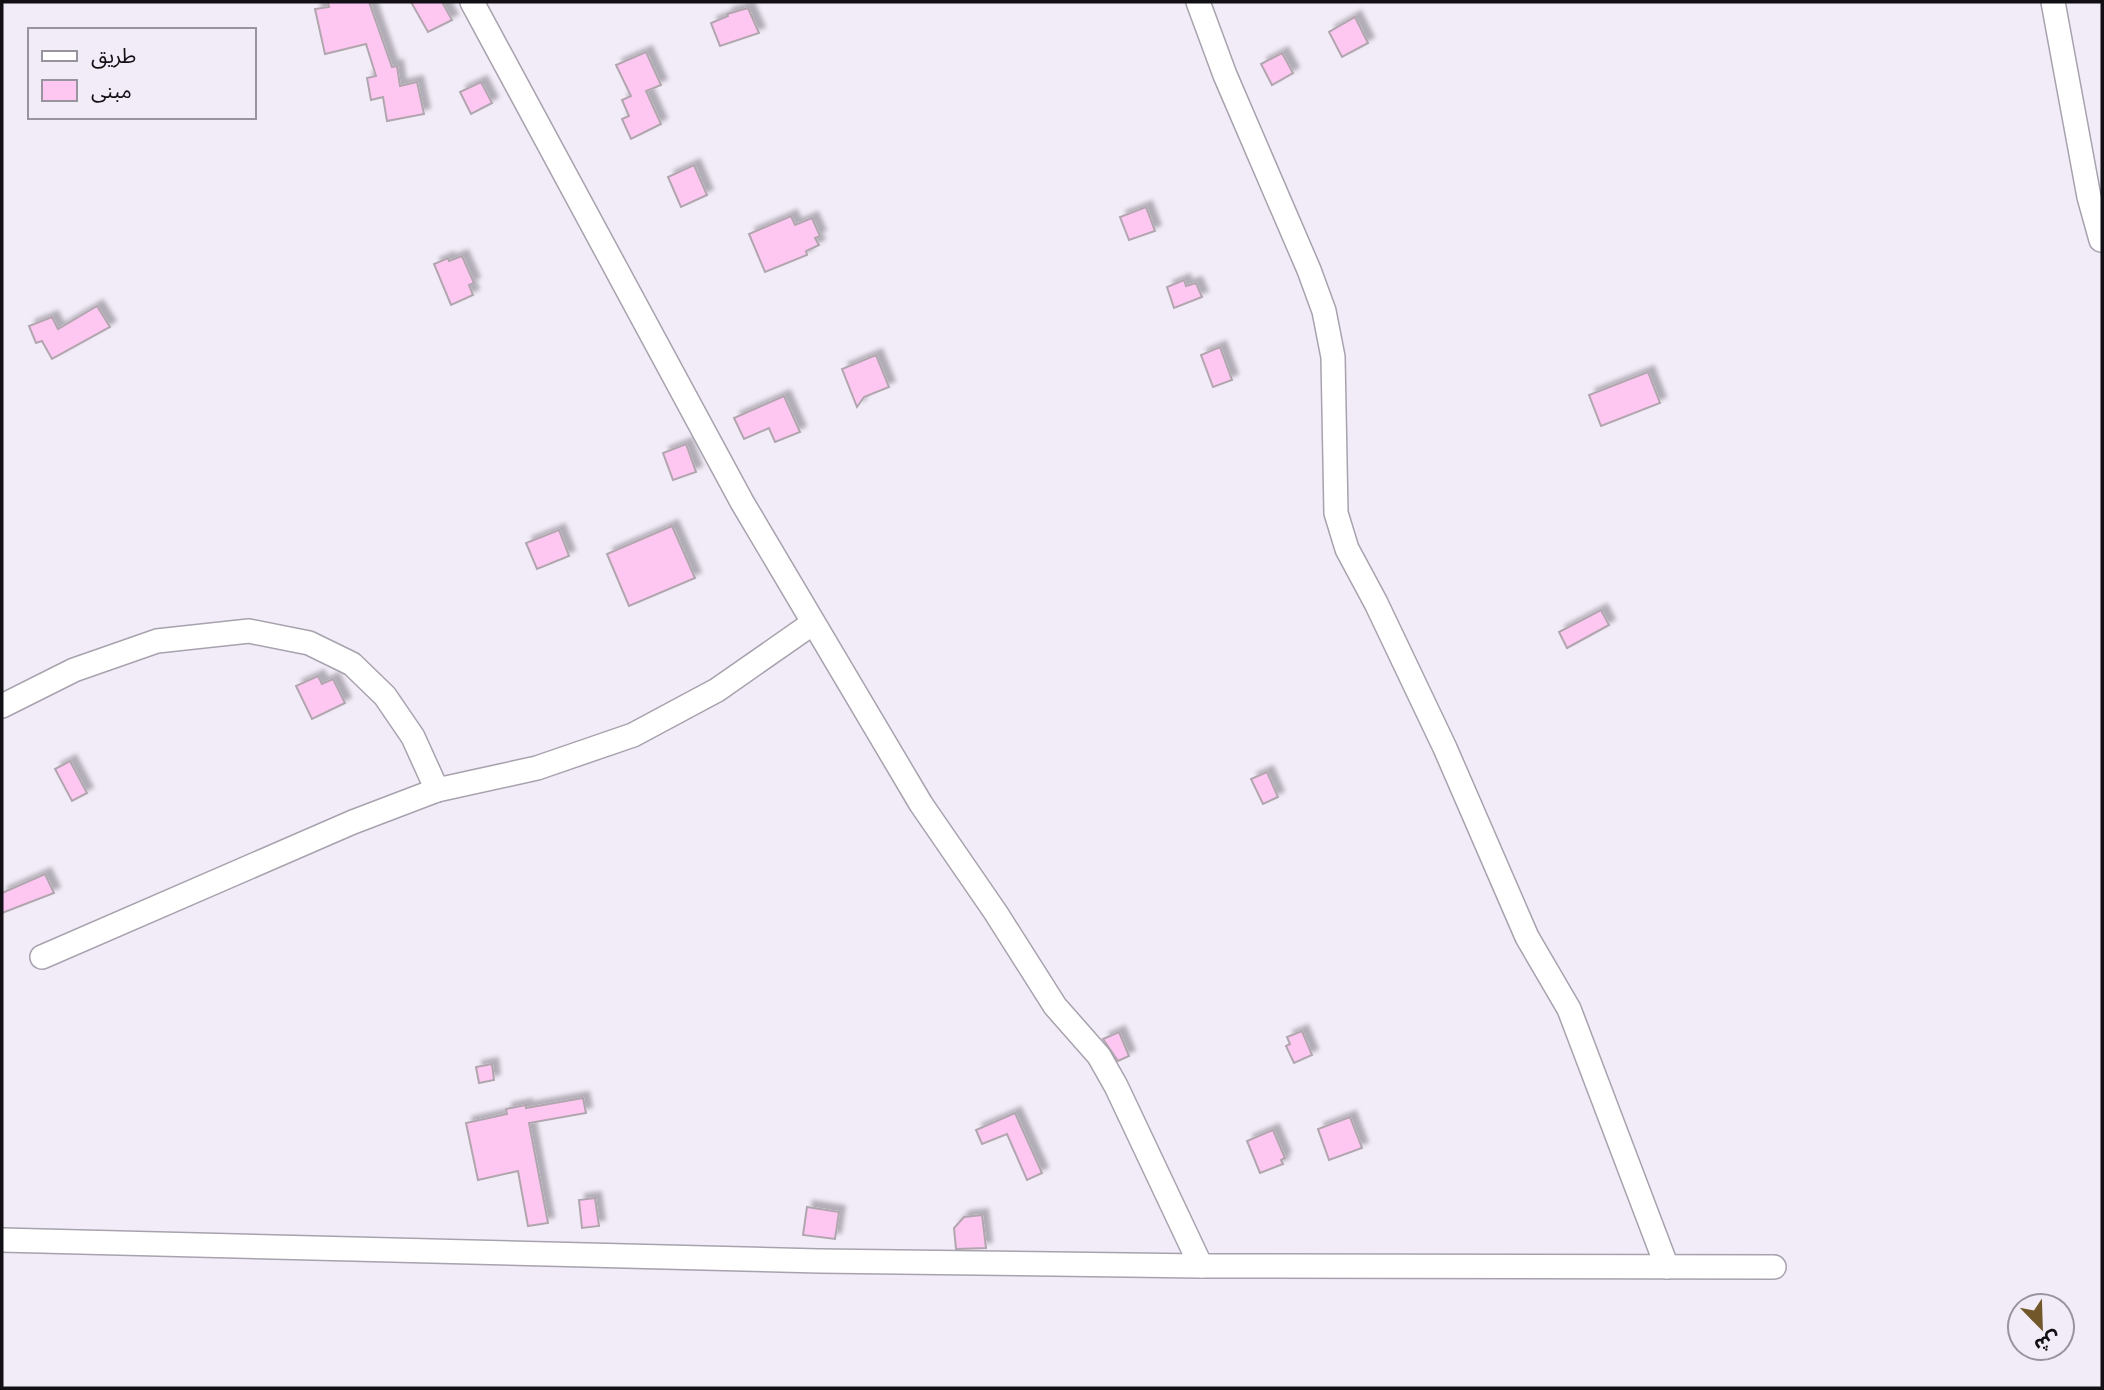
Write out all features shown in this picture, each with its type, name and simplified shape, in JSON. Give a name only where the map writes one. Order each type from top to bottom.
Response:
[{"type":"street","points":[[472,2],[735,490],[813,623],[921,804],[996,913],[1055,1006],[1098,1056],[1116,1086],[1201,1266]]},
{"type":"street","points":[[1198,2],[1225,75],[1310,270],[1324,311],[1333,357],[1336,513],[1347,549],[1376,603],[1445,748],[1527,937],[1569,1009],[1667,1267]]},
{"type":"street","points":[[2053,2],[2089,197],[2101,240]]},
{"type":"street","points":[[41,957],[354,822],[437,790],[537,768],[634,736],[716,690],[813,623]]},
{"type":"street","points":[[2,706],[74,670],[157,641],[249,631],[309,643],[352,664],[385,696],[412,737],[437,790]]},
{"type":"street","points":[[2,1240],[819,1261],[1201,1266],[1774,1267]]},
{"type":"building","points":[[328,2],[369,2],[392,67],[397,66],[400,86],[417,82],[424,114],[387,121],[383,97],[371,100],[367,78],[376,76],[366,44],[325,54],[315,9],[329,7]]},
{"type":"building","points":[[411,2],[442,2],[452,20],[428,32]]},
{"type":"building","points":[[748,8],[759,33],[720,46],[711,23],[728,16],[727,14]]},
{"type":"building","points":[[1355,17],[1368,43],[1342,57],[1329,32]]},
{"type":"building","points":[[646,52],[661,85],[646,91],[661,124],[631,139],[622,119],[629,116],[622,100],[631,96],[616,65]]},
{"type":"building","points":[[1282,53],[1293,73],[1272,85],[1261,64]]},
{"type":"building","points":[[481,82],[492,103],[471,114],[460,92]]},
{"type":"building","points":[[694,165],[707,195],[681,207],[668,177]]},
{"type":"building","points":[[1146,207],[1155,231],[1129,240],[1120,217]]},
{"type":"building","points":[[791,216],[795,225],[812,218],[820,236],[815,238],[819,245],[806,251],[807,255],[765,272],[749,234]]},
{"type":"building","points":[[462,256],[474,283],[469,285],[473,295],[451,305],[434,264]]},
{"type":"building","points":[[1184,280],[1186,286],[1196,283],[1202,297],[1174,308],[1167,287]]},
{"type":"building","points":[[97,306],[110,327],[52,359],[42,341],[36,343],[29,326],[52,317],[58,329]]},
{"type":"building","points":[[1220,347],[1232,380],[1213,387],[1201,355]]},
{"type":"building","points":[[876,355],[889,387],[864,397],[857,407],[842,369]]},
{"type":"building","points":[[1648,372],[1660,403],[1601,426],[1589,395]]},
{"type":"building","points":[[784,396],[800,432],[775,442],[769,428],[744,439],[734,418]]},
{"type":"building","points":[[686,444],[696,472],[673,480],[663,453]]},
{"type":"building","points":[[672,526],[695,578],[629,606],[607,554]]},
{"type":"building","points":[[559,530],[569,556],[537,569],[526,543]]},
{"type":"building","points":[[1601,610],[1609,625],[1567,648],[1559,632]]},
{"type":"building","points":[[318,676],[322,684],[333,679],[345,703],[312,719],[296,686]]},
{"type":"building","points":[[70,761],[87,793],[72,801],[55,769]]},
{"type":"building","points":[[1267,772],[1278,797],[1263,804],[1251,779]]},
{"type":"building","points":[[45,874],[54,893],[2,913],[2,893]]},
{"type":"building","points":[[1302,1031],[1312,1055],[1294,1063],[1286,1046],[1290,1044],[1287,1037]]},
{"type":"building","points":[[1119,1032],[1129,1056],[1118,1061],[1103,1039]]},
{"type":"building","points":[[492,1064],[494,1080],[479,1083],[476,1067]]},
{"type":"building","points":[[583,1098],[586,1113],[529,1123],[548,1223],[528,1226],[518,1171],[478,1180],[466,1123],[507,1114],[506,1109]]},
{"type":"building","points":[[1015,1113],[1042,1173],[1027,1180],[1007,1134],[982,1144],[976,1130]]},
{"type":"building","points":[[1350,1117],[1362,1148],[1329,1160],[1318,1129]]},
{"type":"building","points":[[1273,1130],[1285,1158],[1281,1160],[1283,1164],[1260,1173],[1247,1141]]},
{"type":"building","points":[[595,1198],[599,1226],[582,1228],[579,1200]]},
{"type":"building","points":[[807,1207],[839,1212],[835,1239],[803,1235]]},
{"type":"building","points":[[982,1215],[986,1248],[956,1249],[954,1228],[964,1217]]}]
